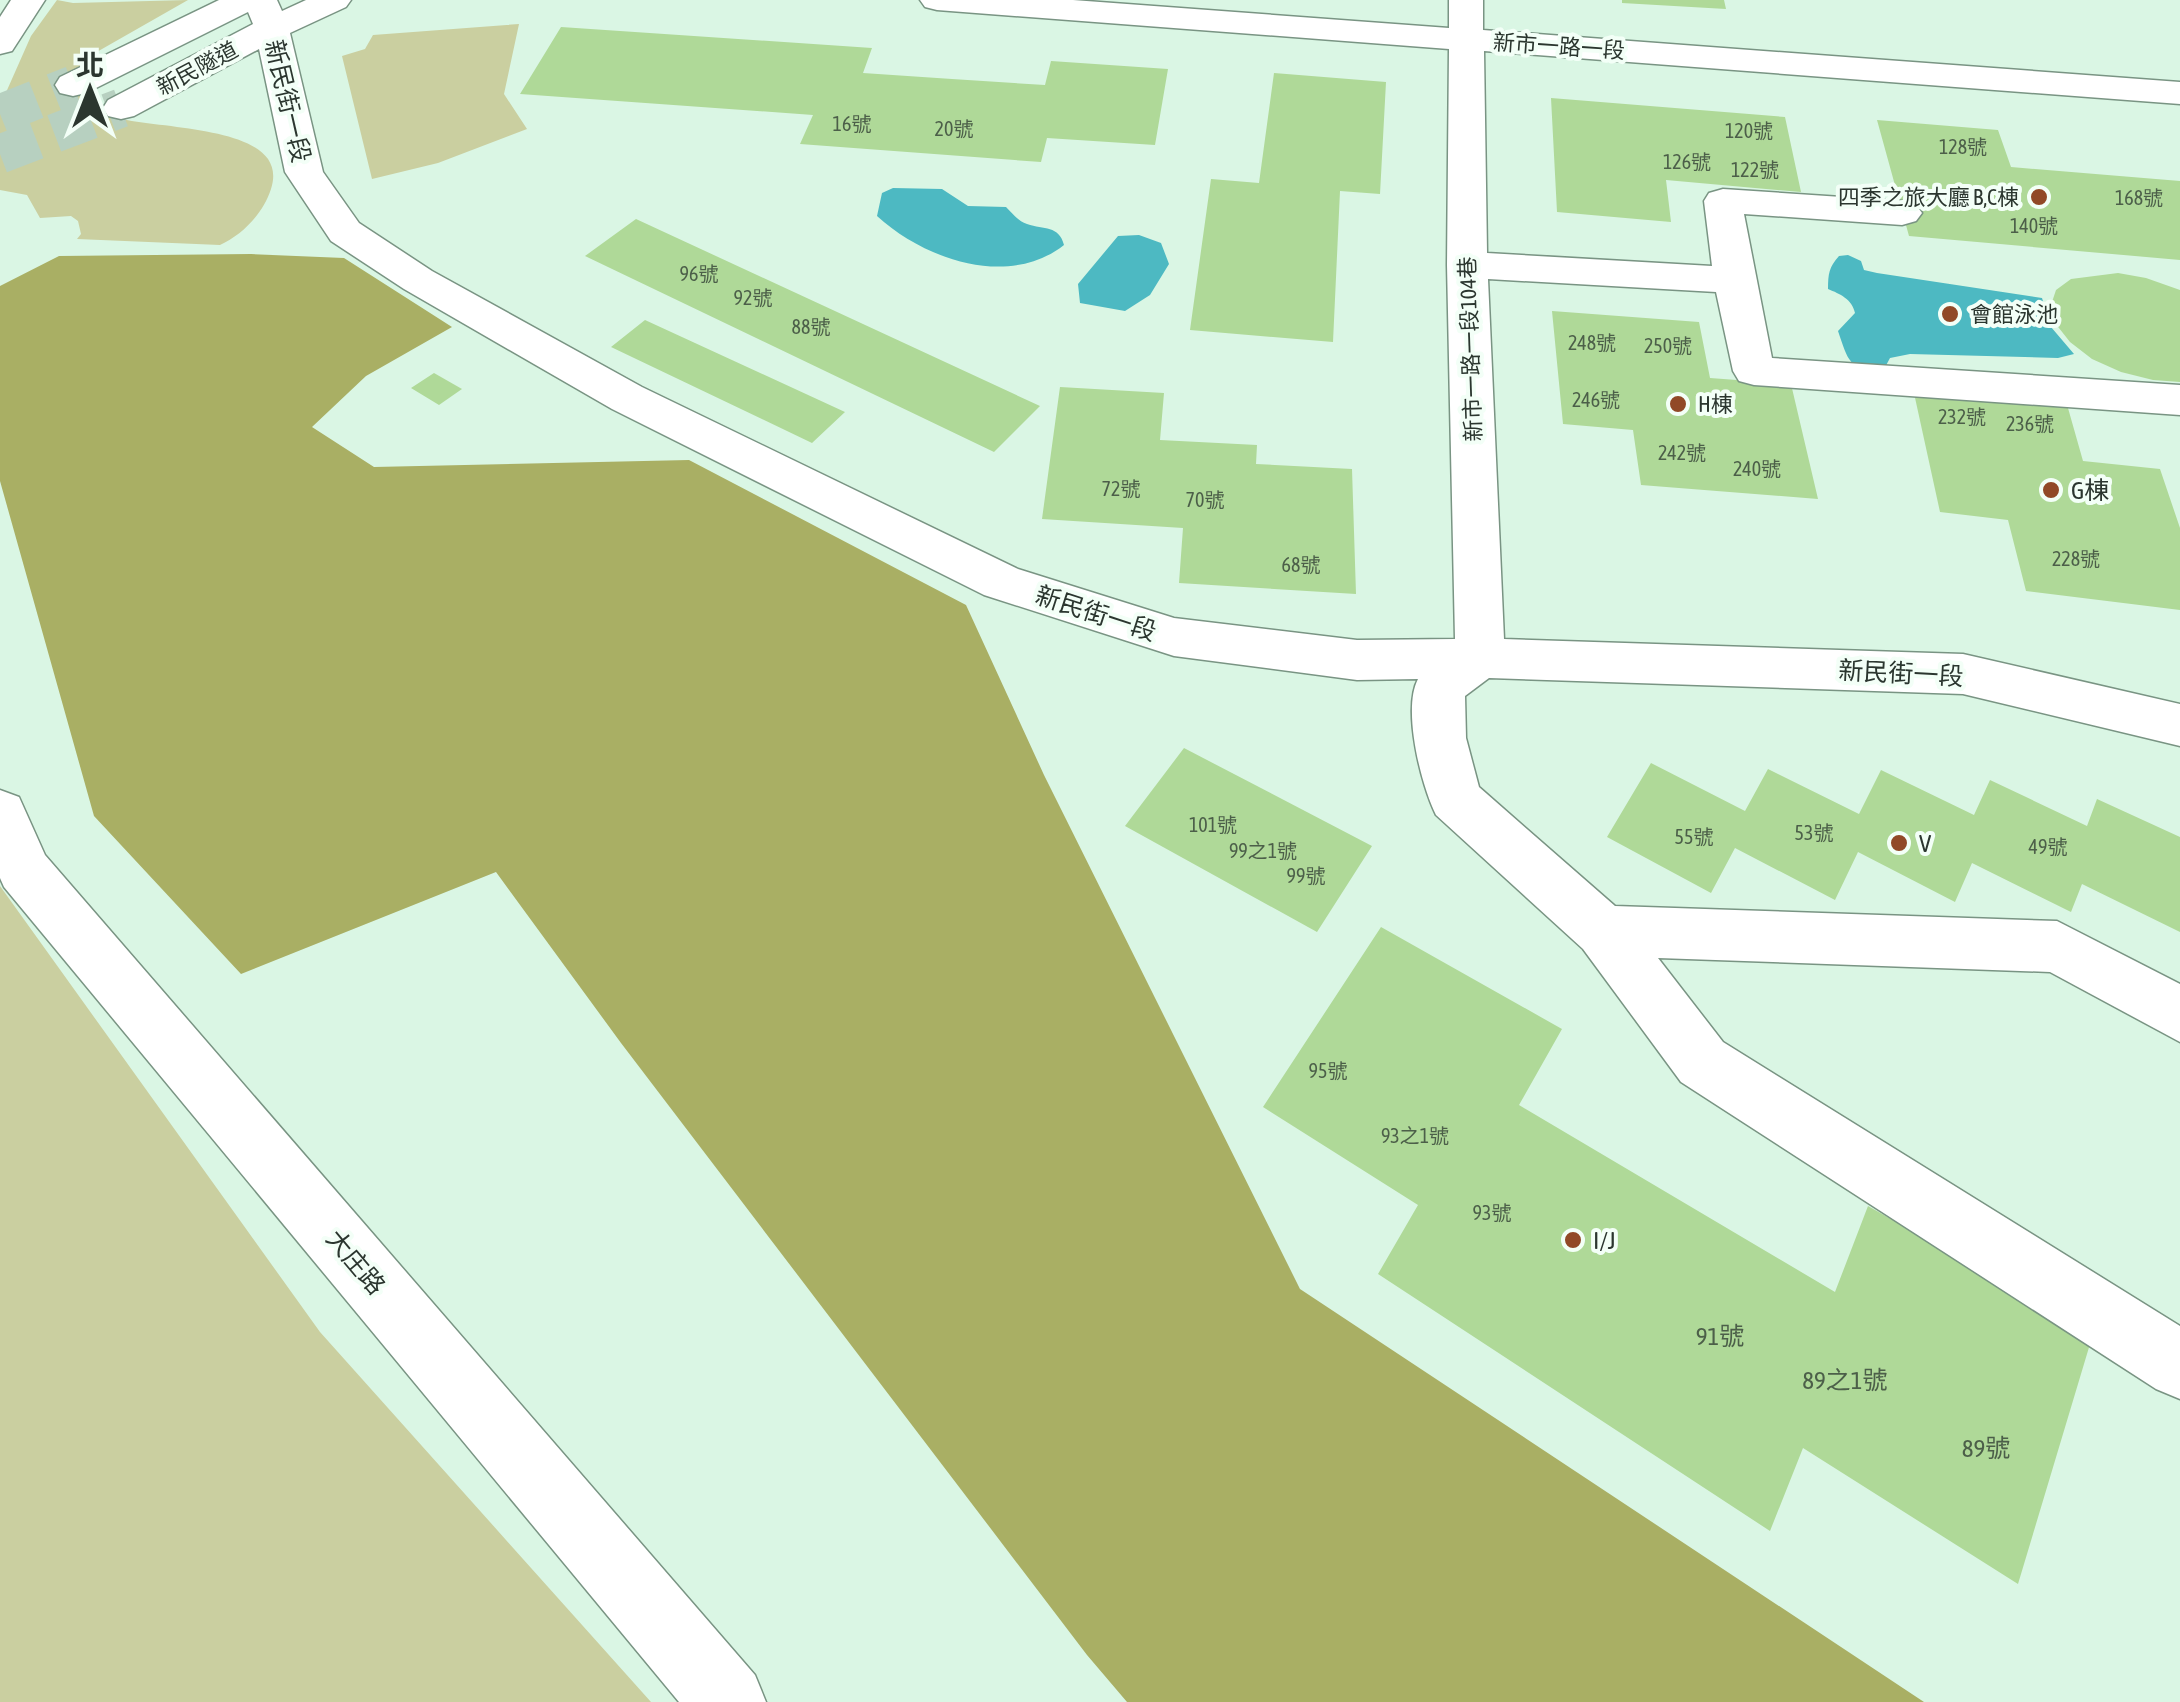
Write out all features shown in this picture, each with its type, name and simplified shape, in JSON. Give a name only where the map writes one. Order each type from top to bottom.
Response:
[{"type":"street","points":[[0,44],[28,0]]},
{"type":"street","points":[[259,9],[334,0]]},
{"type":"street","name":"新市一路一段","points":[[938,0],[1465,20],[2180,92]]},
{"type":"street","name":"新民隧道","points":[[73,84],[259,9]]},
{"type":"street","name":"新民隧道","points":[[121,108],[259,9]]},
{"type":"street","name":"新民街一段","points":[[259,9],[304,172],[345,232],[418,280],[626,398],[1001,582],[1174,637],[1357,660],[1480,658],[1962,674],[2180,725]]},
{"type":"street","name":"新市一路一段104巷","points":[[1465,20],[1480,658]]},
{"type":"street","points":[[1902,213],[1723,201],[1734,280],[1754,371],[2180,400]]},
{"type":"street","points":[[1468,265],[1734,280]]},
{"type":"street","points":[[1480,658],[1439,688],[1440,738],[1455,799],[1603,931],[1702,1062],[2180,1364]]},
{"type":"street","name":"大庄路","points":[[0,813],[24,870],[728,1702]]},
{"type":"street","points":[[1603,931],[2057,946],[2180,1016]]},
{"type":"green space","points":[[57,0],[188,0],[88,57],[78,71],[80,83],[92,107],[115,118],[205,131],[235,138],[258,150],[272,166],[271,189],[257,215],[236,236],[220,245],[77,239],[81,234],[78,221],[71,216],[40,218],[27,195],[0,190],[0,106],[31,36]]},
{"type":"green space","points":[[519,24],[504,94],[527,129],[438,163],[372,179],[342,56],[365,49],[373,35]]},
{"type":"green space","points":[[251,254],[344,258],[452,327],[366,376],[312,427],[374,467],[689,460],[966,605],[1044,775],[1300,1289],[1924,1702],[1127,1702],[1087,1655],[621,1043],[496,872],[241,974],[94,816],[0,481],[0,286],[59,256]]},
{"type":"green space","points":[[0,886],[320,1332],[651,1702],[0,1702]]},
{"type":"water","points":[[893,188],[942,189],[968,206],[1006,207],[1024,223],[1055,231],[1064,245],[1042,258],[1018,265],[967,263],[942,256],[918,245],[877,216],[882,193]]},
{"type":"water","points":[[1139,235],[1161,243],[1169,264],[1150,295],[1125,311],[1080,303],[1078,284],[1118,236]]},
{"type":"water","name":"會館泳池","points":[[1839,256],[1861,261],[1864,270],[1877,273],[2042,298],[2051,327],[2074,354],[2058,358],[1910,354],[1890,358],[1883,371],[1856,365],[1848,357],[1838,331],[1855,313],[1845,298],[1828,289],[1833,264]]},
{"type":"building","points":[[1724,0],[1726,9],[1622,3]]},
{"type":"building","points":[[561,27],[872,48],[863,73],[1045,85],[1051,61],[1168,69],[1155,145],[1047,138],[1041,162],[800,144],[813,115],[520,94]]},
{"type":"building","points":[[1274,73],[1386,82],[1380,194],[1340,191],[1333,342],[1190,330],[1211,179],[1259,183]]},
{"type":"building","points":[[1551,98],[1785,117],[1801,192],[1666,180],[1671,222],[1557,212]]},
{"type":"building","name":"四季之旅大廳 B,C棟","points":[[1877,120],[1998,130],[2011,167],[2180,181],[2180,260],[1909,236]]},
{"type":"building","points":[[636,219],[1040,406],[994,452],[585,256]]},
{"type":"building","points":[[2118,273],[2180,290],[2180,382],[2121,372],[2092,359],[2070,342],[2055,323],[2051,305],[2056,290],[2071,279]]},
{"type":"building","name":"H棟","points":[[1552,311],[1699,322],[1710,378],[1791,384],[1818,499],[1641,485],[1633,430],[1563,424]]},
{"type":"building","points":[[645,320],[845,412],[812,443],[611,347]]},
{"type":"building","points":[[434,373],[462,389],[439,405],[411,388]]},
{"type":"building","name":"G棟","points":[[1912,384],[2066,401],[2083,461],[2160,469],[2180,528],[2180,610],[2026,591],[2008,520],[1940,512]]},
{"type":"building","points":[[1060,387],[1164,393],[1160,440],[1257,445],[1256,464],[1352,469],[1356,594],[1179,583],[1183,528],[1042,519]]},
{"type":"building","points":[[1184,748],[1372,846],[1317,932],[1125,826]]},
{"type":"building","name":"V","points":[[1651,763],[1745,811],[1768,769],[1859,814],[1881,770],[1974,815],[1990,780],[2087,826],[2097,799],[2180,837],[2180,932],[2082,884],[2071,912],[1972,863],[1955,902],[1858,852],[1835,900],[1735,848],[1711,893],[1607,837]]},
{"type":"building","name":"I/J","points":[[1381,927],[1562,1029],[1519,1105],[1835,1292],[1868,1206],[2093,1334],[2018,1584],[1803,1448],[1770,1531],[1378,1274],[1418,1205],[1263,1107]]},
{"type":"tunnel","points":[[0,114],[73,85]]},
{"type":"tunnel","points":[[0,154],[121,108]]},
{"type":"place","name":"四季之旅大廳 B,C棟","points":[[2039,197]]},
{"type":"place","name":"會館泳池","points":[[1950,314]]},
{"type":"place","name":"H棟","points":[[1678,404]]},
{"type":"place","name":"G棟","points":[[2051,490]]},
{"type":"place","name":"V","points":[[1899,843]]},
{"type":"place","name":"I/J","points":[[1573,1240]]}]
